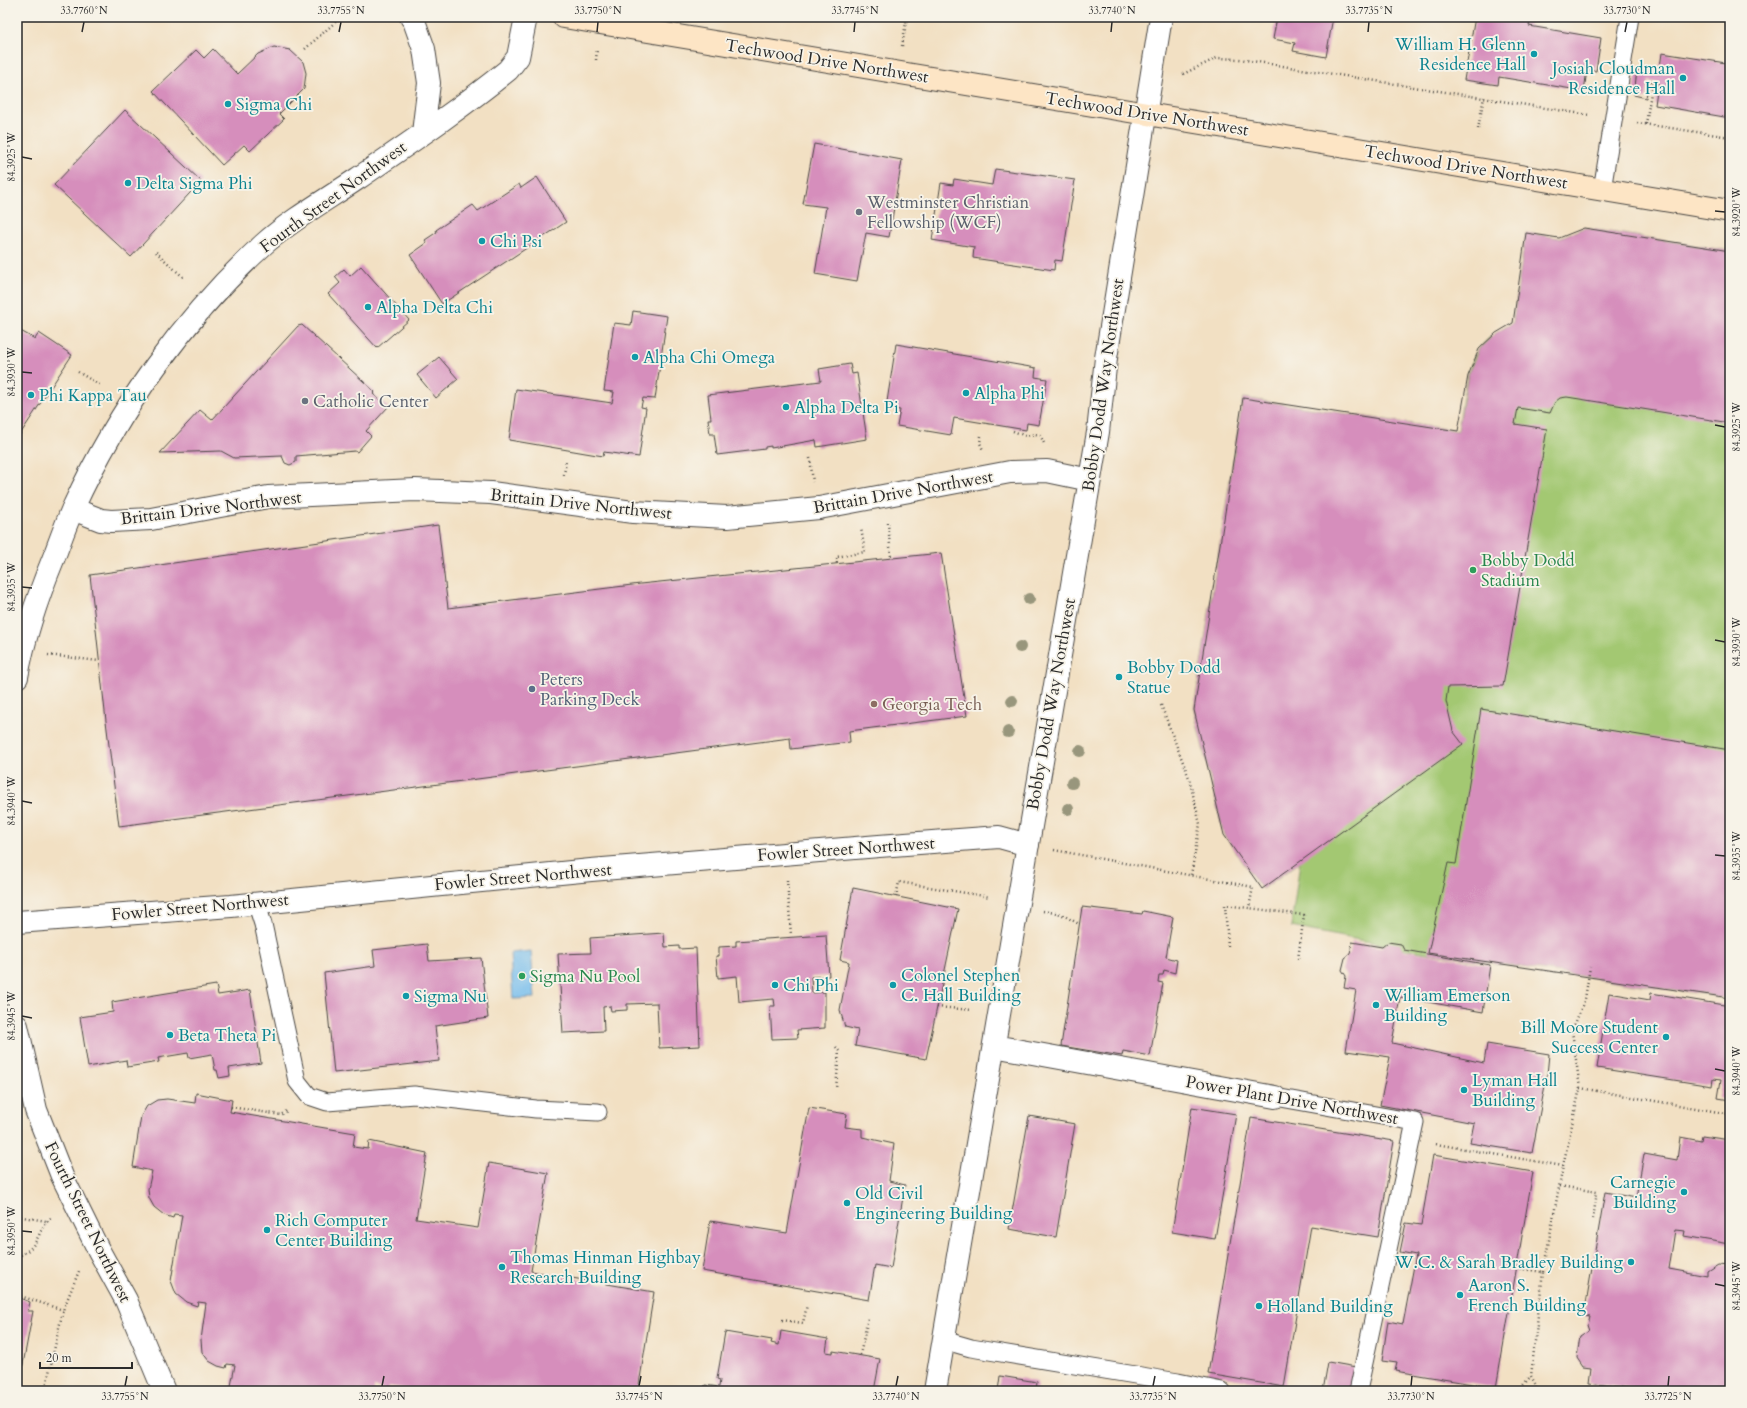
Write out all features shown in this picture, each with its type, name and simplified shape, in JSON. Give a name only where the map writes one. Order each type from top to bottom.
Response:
[{"type":"street","name":"Fourth Street Northwest","points":[[411,17],[414,21],[424,49],[430,83],[423,133]]},
{"type":"street","name":"Fourth Street Northwest","points":[[17,677],[19,650],[72,509],[100,453],[137,393],[179,336],[215,294],[270,240],[300,217],[423,133],[508,70],[518,58],[526,17]]},
{"type":"street","name":"Techwood Drive Northwest","points":[[564,17],[1730,212]]},
{"type":"street","name":"Bobby Dodd Way Northwest","points":[[935,1391],[1098,432],[1106,358],[1161,17]]},
{"type":"street","name":"Brittain Drive Northwest","points":[[72,509],[101,520],[111,521],[151,518],[268,498],[416,490],[491,493],[633,512],[727,516],[819,508],[1010,472],[1047,471],[1090,480]]},
{"type":"street","name":"Fowler Street Northwest","points":[[17,922],[231,906],[256,902],[591,870],[992,838],[999,838],[1028,845]]},
{"type":"street","name":"Fourth Street Northwest","points":[[17,1026],[36,1110],[62,1176],[98,1249],[126,1300],[164,1391]]},
{"type":"street","name":"Power Plant Drive Northwest","points":[[994,1046],[1275,1097]]},
{"type":"lane","points":[[1602,190],[1630,17]]},
{"type":"lane","points":[[256,902],[263,924],[297,1081],[309,1096],[327,1102],[414,1095],[536,1110],[598,1112]]},
{"type":"lane","name":"Power Plant Drive Northwest","points":[[1275,1097],[1415,1122],[1358,1391]]},
{"type":"lane","points":[[943,1340],[971,1348],[1178,1382],[1222,1391]]},
{"type":"path","points":[[305,49],[341,17]]},
{"type":"path","points":[[905,32],[907,17]]},
{"type":"path","points":[[1183,74],[1217,58],[1239,59],[1614,119]]},
{"type":"path","points":[[1646,124],[1653,80]]},
{"type":"path","points":[[1478,129],[1484,97]]},
{"type":"path","points":[[1641,123],[1730,137]]},
{"type":"path","points":[[156,252],[184,278]]},
{"type":"path","points":[[78,372],[101,386]]},
{"type":"path","points":[[1013,431],[1026,436],[1035,434],[1040,435],[1047,450]]},
{"type":"path","points":[[810,458],[814,485]]},
{"type":"path","points":[[566,461],[566,467]]},
{"type":"path","points":[[887,519],[891,558]]},
{"type":"path","points":[[837,563],[836,557],[865,552],[861,523]]},
{"type":"path","points":[[19,650],[99,662]]},
{"type":"path","points":[[1161,705],[1188,778],[1200,824],[1191,875]]},
{"type":"path","points":[[1052,849],[1253,887],[1249,908]]},
{"type":"path","points":[[787,879],[791,936]]},
{"type":"path","points":[[896,897],[899,882],[990,897]]},
{"type":"path","points":[[1228,946],[1225,905],[1304,915],[1298,959]]},
{"type":"path","points":[[1041,911],[1061,914],[1079,924]]},
{"type":"path","points":[[1518,1391],[1531,1376],[1543,1272],[1563,1166],[1580,1088],[1572,1031],[1585,999],[1590,967]]},
{"type":"path","points":[[937,1007],[948,1008]]},
{"type":"path","points":[[836,1047],[839,1051],[836,1089]]},
{"type":"path","points":[[1580,1088],[1730,1114]]},
{"type":"path","points":[[231,1107],[281,1114]]},
{"type":"path","points":[[1463,1148],[1563,1166]]},
{"type":"path","points":[[1560,1186],[1597,1192],[1593,1219]]},
{"type":"path","points":[[17,1216],[46,1221],[37,1241],[31,1248],[17,1257]]},
{"type":"path","points":[[45,1391],[63,1310],[81,1266],[98,1249]]},
{"type":"path","points":[[1516,1268],[1543,1272]]},
{"type":"path","points":[[17,1295],[63,1310]]},
{"type":"path","points":[[782,1320],[803,1323],[807,1305]]},
{"type":"path","points":[[860,1355],[868,1318]]},
{"type":"path","points":[[1531,1376],[1539,1391]]},
{"type":"green space","name":"Bobby Dodd Stadium","points":[[1584,228],[1730,251],[1730,998],[1428,953],[1291,927],[1300,862],[1262,889],[1224,835],[1194,710],[1243,398],[1458,431],[1467,378],[1478,350],[1494,335],[1513,323],[1526,233],[1559,238]]},
{"type":"water","name":"Sigma Nu Pool","points":[[531,951],[535,998],[513,999],[510,953]]},
{"type":"building","points":[[1277,17],[1333,17],[1326,57],[1293,51],[1295,43],[1273,39]]},
{"type":"building","name":"William H. Glenn Residence Hall","points":[[1475,17],[1531,17],[1529,26],[1601,38],[1596,71],[1587,70],[1584,91],[1499,77],[1498,85],[1464,80]]},
{"type":"building","name":"Josiah Cloudman Residence Hall","points":[[1729,43],[1730,118],[1655,105],[1658,83],[1649,81],[1646,98],[1634,95],[1637,70],[1659,74],[1662,53],[1726,63]]},
{"type":"building","name":"Sigma Chi","points":[[274,47],[290,50],[303,62],[306,73],[304,89],[279,114],[284,119],[250,151],[244,145],[222,165],[153,91],[196,50],[204,58],[213,49],[237,74],[258,54]]},
{"type":"building","name":"Delta Sigma Phi","points":[[125,110],[201,181],[131,257],[54,185]]},
{"type":"building","name":"Westminster Christian Fellowship (WCF)","points":[[814,144],[902,160],[889,237],[866,233],[857,281],[815,274],[826,207],[803,204]]},
{"type":"building","points":[[995,169],[1075,180],[1062,261],[1055,260],[1054,270],[973,258],[974,247],[932,240],[941,183],[953,185],[954,179],[992,185]]},
{"type":"building","name":"Chi Psi","points":[[537,177],[566,222],[442,304],[410,255],[427,243],[425,240],[437,232],[436,230],[473,205],[478,211],[519,184],[521,188]]},
{"type":"building","points":[[1584,228],[1730,251],[1730,423],[1567,397],[1560,398],[1555,402],[1550,413],[1518,408],[1515,424],[1547,429],[1503,686],[1448,687],[1446,701],[1453,731],[1463,744],[1262,889],[1224,835],[1194,710],[1243,398],[1458,431],[1468,376],[1479,349],[1496,333],[1513,323],[1526,233],[1559,238]]},
{"type":"building","name":"Alpha Delta Chi","points":[[361,266],[409,320],[377,348],[328,294],[340,283],[335,277],[344,269],[350,276]]},
{"type":"building","name":"Alpha Chi Omega","points":[[633,311],[667,316],[655,399],[643,398],[641,407],[646,408],[639,457],[604,452],[603,456],[509,440],[516,389],[612,403],[614,392],[604,391],[614,323],[631,325]]},
{"type":"building","name":"Catholic Center","points":[[302,325],[375,392],[373,394],[388,407],[366,431],[371,436],[357,452],[296,456],[296,462],[290,465],[285,463],[282,456],[234,458],[221,451],[160,453],[200,410],[212,420],[298,326]]},
{"type":"building","name":"Phi Kappa Tau","points":[[17,329],[35,339],[39,333],[72,355],[19,436],[17,435]]},
{"type":"building","name":"Alpha Phi","points":[[896,344],[1036,368],[1035,377],[1047,379],[1039,425],[1027,423],[1026,430],[954,418],[951,435],[897,426],[900,410],[886,408]]},
{"type":"building","points":[[439,357],[458,379],[436,398],[417,375]]},
{"type":"building","name":"Alpha Delta Pi","points":[[850,364],[852,374],[857,373],[867,439],[817,447],[816,440],[771,448],[771,446],[765,447],[765,449],[717,455],[714,434],[710,434],[708,419],[711,419],[708,395],[821,381],[819,369]]},
{"type":"building","name":"Peters Parking Deck","points":[[438,525],[448,608],[640,584],[941,553],[967,716],[849,731],[850,742],[791,749],[790,738],[119,826],[90,575]]},
{"type":"building","points":[[1481,709],[1730,750],[1730,998],[1428,953],[1448,863],[1456,864]]},
{"type":"building","name":"Colonel Stephen C. Hall Building","points":[[853,888],[958,909],[926,1059],[855,1046],[858,1030],[845,1027],[840,1010],[849,962],[840,960]]},
{"type":"building","points":[[1082,907],[1142,914],[1143,911],[1173,917],[1166,957],[1177,960],[1175,973],[1164,970],[1163,975],[1159,975],[1158,982],[1163,983],[1150,1056],[1123,1051],[1122,1056],[1061,1046]]},
{"type":"building","points":[[664,933],[665,947],[679,946],[679,949],[696,948],[700,1046],[659,1048],[657,1003],[627,1004],[627,1010],[611,1011],[610,1006],[603,1007],[604,1031],[563,1033],[558,954],[591,953],[590,938]]},
{"type":"building","name":"Chi Phi","points":[[826,935],[829,976],[811,977],[812,993],[825,992],[825,1028],[797,1030],[798,1038],[772,1039],[770,1006],[775,1006],[774,999],[739,1002],[737,976],[718,978],[716,956],[719,956],[719,947],[736,946],[736,941]]},
{"type":"building","points":[[1352,942],[1382,947],[1388,942],[1401,944],[1404,950],[1490,965],[1483,1012],[1400,997],[1392,1043],[1484,1063],[1487,1044],[1549,1054],[1547,1075],[1532,1153],[1470,1143],[1474,1123],[1380,1105],[1390,1057],[1346,1051],[1356,990],[1344,988],[1346,976],[1342,970],[1345,958],[1350,954]]},
{"type":"building","name":"Sigma Nu","points":[[427,944],[429,961],[481,958],[488,1018],[435,1026],[439,1061],[334,1073],[324,973],[375,966],[373,950]]},
{"type":"building","name":"Beta Theta Pi","points":[[216,985],[218,995],[250,990],[261,1063],[229,1068],[230,1076],[219,1078],[217,1070],[215,1070],[212,1054],[189,1058],[188,1053],[158,1058],[159,1062],[127,1067],[126,1060],[88,1067],[80,1017],[113,1012],[112,1002]]},
{"type":"building","name":"Bill Moore Student Success Center","points":[[1609,993],[1650,1000],[1651,993],[1730,1006],[1730,1100],[1718,1098],[1721,1080],[1713,1079],[1712,1086],[1597,1068]]},
{"type":"building","name":"Rich Computer Center Building","points":[[196,1093],[232,1100],[230,1112],[355,1133],[353,1147],[368,1149],[369,1141],[427,1153],[416,1219],[478,1228],[489,1163],[548,1173],[531,1271],[654,1292],[638,1391],[423,1391],[388,1386],[387,1390],[374,1387],[374,1391],[230,1391],[235,1365],[227,1364],[226,1368],[218,1366],[209,1361],[202,1352],[201,1340],[206,1303],[198,1302],[197,1306],[186,1302],[176,1294],[171,1281],[182,1215],[174,1214],[173,1218],[164,1215],[154,1207],[149,1198],[148,1189],[152,1171],[133,1167],[141,1116],[147,1106],[157,1100],[167,1099],[195,1103]]},
{"type":"building","points":[[1192,1107],[1236,1114],[1215,1239],[1172,1232]]},
{"type":"building","name":"Old Civil Engineering Building","points":[[809,1108],[847,1114],[845,1127],[862,1129],[862,1137],[894,1144],[889,1181],[905,1185],[891,1268],[875,1265],[869,1300],[702,1271],[710,1221],[787,1233]]},
{"type":"building","points":[[1029,1116],[1075,1124],[1056,1237],[1009,1229]]},
{"type":"building","name":"Holland Building","points":[[1251,1118],[1394,1141],[1378,1237],[1311,1226],[1284,1387],[1208,1374]]},
{"type":"building","points":[[1702,1136],[1730,1140],[1730,1244],[1684,1236],[1685,1231],[1675,1230],[1669,1269],[1707,1276],[1707,1271],[1718,1264],[1730,1265],[1730,1391],[1633,1391],[1633,1389],[1589,1383],[1591,1368],[1583,1367],[1577,1358],[1580,1336],[1589,1330],[1587,1324],[1589,1316],[1584,1315],[1605,1192],[1636,1198],[1644,1154],[1677,1160],[1680,1137],[1701,1141]]},
{"type":"building","name":"Aaron S. French Building","points":[[1433,1155],[1533,1172],[1496,1388],[1395,1371],[1397,1363],[1382,1361],[1388,1321],[1403,1324],[1416,1255],[1400,1252],[1406,1223],[1421,1225]]},
{"type":"building","points":[[17,1297],[30,1302],[28,1311],[33,1311],[18,1391],[17,1391]]},
{"type":"building","points":[[781,1331],[828,1339],[826,1352],[833,1353],[833,1351],[880,1359],[874,1391],[704,1391],[705,1385],[719,1387],[720,1380],[717,1379],[725,1332],[772,1340],[771,1343],[779,1345]]},
{"type":"building","points":[[1328,1362],[1356,1367],[1352,1391],[1323,1391]]},
{"type":"building","points":[[1000,1376],[1037,1382],[1036,1391],[998,1391]]},
{"type":"place","name":"William H. Glenn Residence Hall","points":[[1534,54]]},
{"type":"place","name":"Josiah Cloudman Residence Hall","points":[[1683,78]]},
{"type":"place","name":"Sigma Chi","points":[[228,104]]},
{"type":"place","name":"Delta Sigma Phi","points":[[128,183]]},
{"type":"place","name":"Westminster Christian Fellowship (WCF)","points":[[859,212]]},
{"type":"place","name":"Chi Psi","points":[[482,241]]},
{"type":"place","name":"Alpha Delta Chi","points":[[368,307]]},
{"type":"place","name":"Alpha Chi Omega","points":[[635,357]]},
{"type":"place","name":"Alpha Phi","points":[[966,393]]},
{"type":"place","name":"Phi Kappa Tau","points":[[31,395]]},
{"type":"place","name":"Catholic Center","points":[[305,401]]},
{"type":"place","name":"Alpha Delta Pi","points":[[786,407]]},
{"type":"place","name":"Bobby Dodd Stadium","points":[[1473,570]]},
{"type":"place","name":"Bobby Dodd Statue","points":[[1119,677]]},
{"type":"place","name":"Peters Parking Deck","points":[[532,689]]},
{"type":"place","name":"Georgia Tech","points":[[874,704]]},
{"type":"place","name":"Sigma Nu Pool","points":[[522,976]]},
{"type":"place","name":"Chi Phi","points":[[775,985]]},
{"type":"place","name":"Colonel Stephen C. Hall Building","points":[[893,985]]},
{"type":"place","name":"Sigma Nu","points":[[406,996]]},
{"type":"place","name":"William Emerson Building","points":[[1376,1005]]},
{"type":"place","name":"Beta Theta Pi","points":[[170,1035]]},
{"type":"place","name":"Bill Moore Student Success Center","points":[[1666,1037]]},
{"type":"place","name":"Lyman Hall Building","points":[[1464,1090]]},
{"type":"place","name":"Carnegie Building","points":[[1684,1192]]},
{"type":"place","name":"Old Civil Engineering Building","points":[[847,1203]]},
{"type":"place","name":"Rich Computer Center Building","points":[[267,1230]]},
{"type":"place","name":"W.C. & Sarah Bradley Building","points":[[1631,1262]]},
{"type":"place","name":"Thomas Hinman Highbay Research Building","points":[[502,1267]]},
{"type":"place","name":"Aaron S. French Building","points":[[1460,1295]]},
{"type":"place","name":"Holland Building","points":[[1259,1306]]}]
